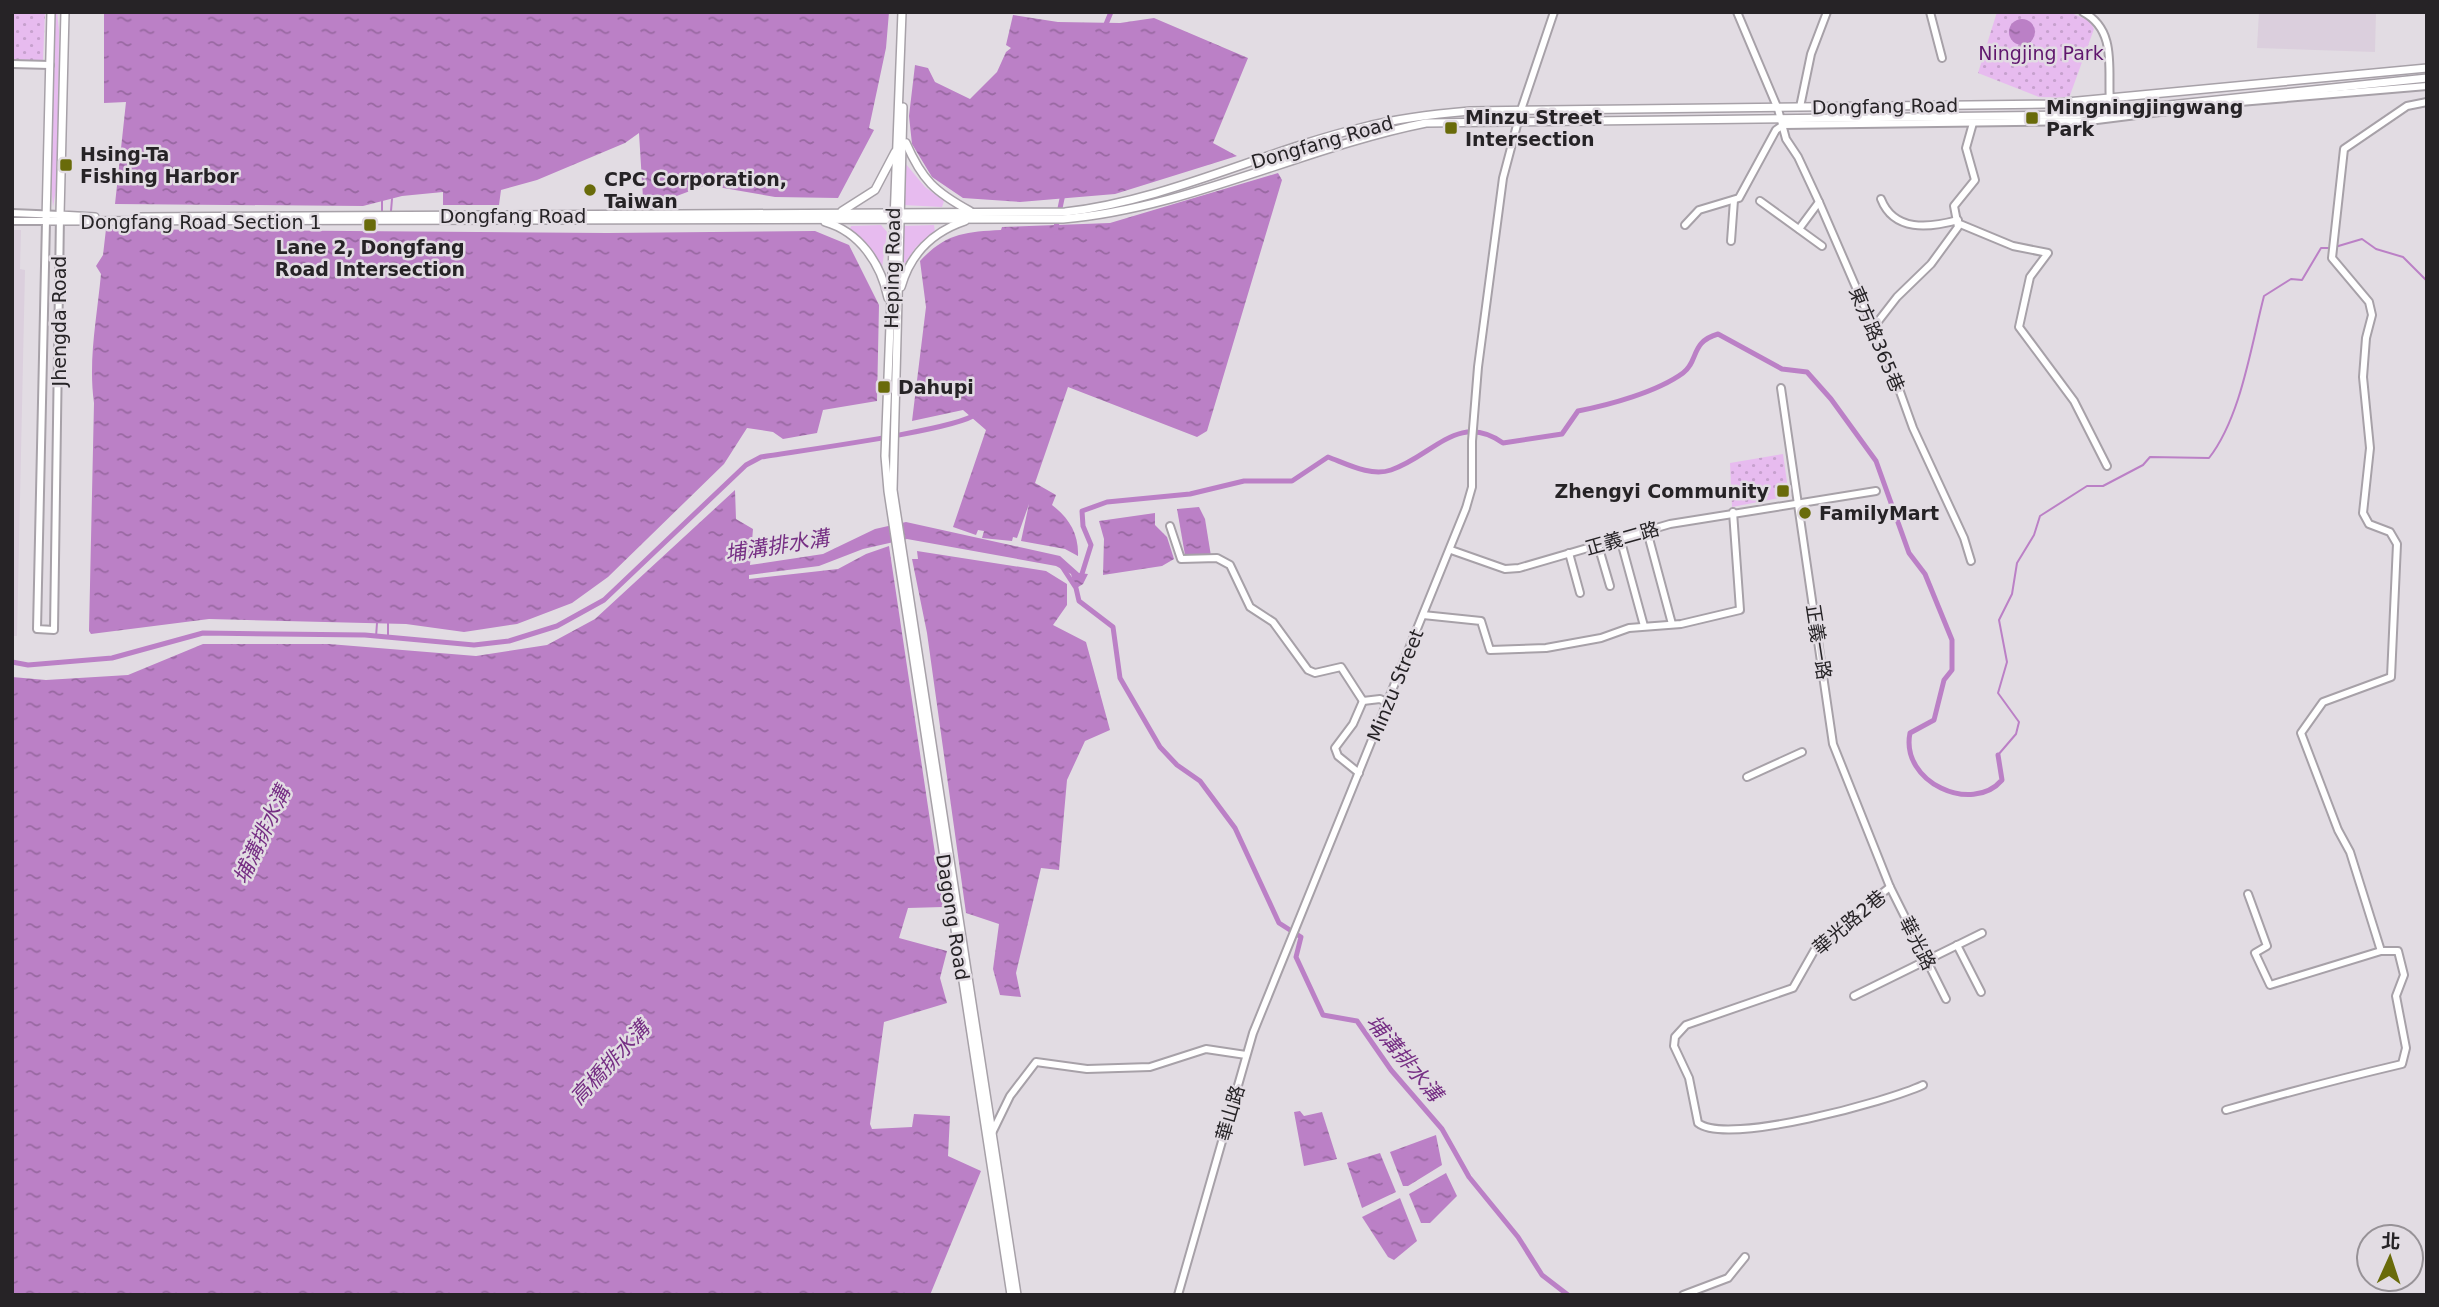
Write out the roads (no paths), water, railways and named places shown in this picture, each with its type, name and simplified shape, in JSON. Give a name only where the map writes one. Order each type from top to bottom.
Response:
[{"type":"main road","name":"Jhengda Road","points":[[46,218],[51,12]]},
{"type":"main road","name":"Jhengda Road","points":[[60,218],[65,12]]},
{"type":"main road","name":"Heping Road","points":[[896,216],[904,139],[904,12]]},
{"type":"main road","name":"Heping Road","points":[[895,522],[890,429],[897,148],[904,12]]},
{"type":"main road","name":"Dongfang Road","points":[[389,219],[814,219],[1065,212],[1096,208],[1150,194],[1363,127],[1425,114],[1521,110],[1990,105],[2109,100],[2318,76],[2427,68]]},
{"type":"main road","name":"Dongfang Road","points":[[973,215],[1063,219],[1097,215],[1155,202],[1392,130],[1444,121],[1781,122],[2111,112],[2427,78]]},
{"type":"main road","points":[[904,139],[927,183],[942,196],[973,215]]},
{"type":"main road","points":[[836,214],[874,190],[897,148]]},
{"type":"main road","name":"Dongfang Road","points":[[389,219],[836,214],[896,216]]},
{"type":"main road","points":[[894,316],[901,285],[917,254],[942,231],[973,215]]},
{"type":"main road","name":"Dongfang Road Section 1","points":[[46,218],[389,219]]},
{"type":"main road","points":[[814,219],[846,232],[871,256],[880,271],[894,316]]},
{"type":"main road","name":"Dagong Road","points":[[895,522],[992,1151],[1017,1295]]},
{"type":"main road","name":"Dagong Road","points":[[956,920],[992,1133],[1011,1295]]},
{"type":"street","points":[[1518,122],[1554,12]]},
{"type":"street","name":"東方路365巷","points":[[1737,12],[1778,108],[1781,122],[1819,202],[1971,561]]},
{"type":"street","points":[[1800,107],[1811,54],[1827,12]]},
{"type":"street","points":[[1930,12],[1942,58]]},
{"type":"street","points":[[2083,12],[2097,22],[2107,40],[2111,112]]},
{"type":"street","points":[[12,64],[50,65]]},
{"type":"street","points":[[1685,225],[1699,210],[1734,200],[1744,192],[1781,122],[2089,121],[2240,102],[2427,86]]},
{"type":"street","points":[[2381,951],[2350,852],[2338,830],[2301,733],[2323,702],[2391,677],[2397,544],[2390,532],[2369,524],[2363,513],[2370,448],[2363,385],[2372,309],[2358,287],[2334,263],[2332,250],[2340,202],[2344,149],[2407,106],[2427,102]]},
{"type":"street","points":[[1990,105],[1990,116]]},
{"type":"street","name":"Minzu Street","points":[[1292,934],[1451,550],[1472,487],[1474,417],[1503,178],[1518,122]]},
{"type":"street","points":[[1959,222],[1954,206],[1975,180],[1966,148],[1973,123]]},
{"type":"street","points":[[1881,199],[1892,218],[1904,224],[1916,226],[1959,222],[2013,246],[2048,253],[2030,277],[2019,327],[2074,401],[2107,466]]},
{"type":"street","points":[[1731,241],[1734,200]]},
{"type":"street","points":[[1760,201],[1822,246]]},
{"type":"street","points":[[1799,229],[1819,202]]},
{"type":"street","name":"Dongfang Road Section 1","points":[[12,213],[46,218]]},
{"type":"street","name":"Jhengda Road","points":[[46,218],[37,629],[54,630],[60,218]]},
{"type":"street","name":"Dongfang Road Section 1","points":[[12,221],[46,218]]},
{"type":"street","points":[[1873,328],[1897,297],[1931,264],[1959,222]]},
{"type":"street","points":[[43,350],[60,350]]},
{"type":"street","name":"正義一路","points":[[1781,388],[1833,744],[1889,887]]},
{"type":"street","name":"正義二路","points":[[1451,550],[1505,569],[1647,531],[1732,512],[1876,491]]},
{"type":"street","points":[[1423,615],[1481,621],[1490,650],[1499,650],[1546,648],[1601,638],[1644,625],[1672,624],[1740,610],[1732,512]]},
{"type":"street","points":[[1170,526],[1181,559],[1217,558],[1230,565],[1250,607],[1273,622],[1308,670],[1315,673],[1341,667],[1363,701]]},
{"type":"street","points":[[1647,531],[1672,624]]},
{"type":"street","points":[[1620,538],[1644,625]]},
{"type":"street","points":[[1598,545],[1610,586]]},
{"type":"street","points":[[1569,553],[1580,593]]},
{"type":"street","points":[[1363,701],[1380,699],[1388,703]]},
{"type":"street","points":[[1359,773],[1338,756],[1335,748],[1353,724],[1363,701]]},
{"type":"street","points":[[1747,777],[1802,752]]},
{"type":"street","name":"華光路2巷","points":[[1889,887],[1818,944],[1808,956],[1793,988],[1686,1026],[1677,1033],[1674,1046],[1689,1078],[1698,1123],[1717,1129],[1820,1117],[1903,1094],[1923,1085]]},
{"type":"street","name":"華光路","points":[[1889,887],[1946,999]]},
{"type":"street","points":[[2226,1110],[2332,1079],[2361,1076],[2402,1063],[2406,1048],[2396,996],[2404,975],[2398,951],[2381,951],[2270,985],[2255,953],[2267,946],[2248,894]]},
{"type":"street","points":[[1854,996],[1982,933]]},
{"type":"street","name":"華山路","points":[[1178,1295],[1246,1055],[1292,934]]},
{"type":"street","points":[[1957,944],[1981,992]]},
{"type":"street","points":[[992,1133],[1010,1096],[1036,1062],[1087,1069],[1150,1067],[1206,1049],[1246,1055]]},
{"type":"street","points":[[1683,1295],[1728,1279],[1745,1256]]},
{"type":"water","points":[[104,12],[889,12],[886,48],[869,128],[874,130],[838,198],[775,197],[706,185],[674,197],[643,198],[639,133],[625,143],[537,180],[501,190],[499,205],[443,205],[443,192],[402,196],[363,206],[115,204],[126,102],[104,103]]},
{"type":"water","points":[[1013,15],[1058,22],[1120,23],[1154,18],[1248,58],[1213,143],[1237,156],[1115,194],[1020,202],[963,198],[932,177],[912,144],[909,116],[915,65],[928,68],[935,82],[970,99],[997,72],[1006,52],[1011,48],[1006,45]]},
{"type":"water","points":[[2022,19],[2031,23],[2035,32],[2031,41],[2022,45],[2013,41],[2009,32],[2013,23]]},
{"type":"water","points":[[1278,173],[1282,180],[1207,431],[1197,437],[1068,387],[1035,483],[1056,495],[1052,505],[1072,527],[1078,556],[1065,549],[1021,541],[1029,504],[1017,538],[1013,537],[1012,541],[982,538],[984,531],[978,530],[976,535],[953,527],[986,430],[963,410],[912,421],[926,307],[920,261],[948,239],[966,233],[1001,230],[1002,227],[1110,223]]},
{"type":"water","points":[[106,229],[607,233],[815,231],[849,245],[879,305],[877,401],[823,410],[817,433],[783,439],[773,432],[747,428],[724,464],[608,577],[572,603],[517,624],[464,632],[406,624],[209,619],[91,634],[92,387],[101,274],[96,266],[103,255]]},
{"type":"water","name":"高橋排水溝","points":[[735,490],[736,519],[753,529],[750,565],[823,554],[875,529],[906,522],[1060,556],[1079,573],[1088,574],[1083,584],[1075,589],[1071,574],[1056,566],[907,539],[863,549],[819,566],[749,575],[749,579],[838,569],[866,554],[889,546],[943,907],[908,908],[899,938],[947,951],[940,978],[947,1003],[884,1022],[870,1124],[872,1129],[912,1127],[914,1114],[950,1116],[948,1156],[981,1171],[930,1295],[12,1295],[12,677],[46,680],[128,675],[203,644],[329,644],[476,656],[547,645],[595,619]]},
{"type":"water","points":[[1199,507],[1205,519],[1211,556],[1185,555],[1177,509]]},
{"type":"water","points":[[1155,513],[1155,525],[1167,537],[1174,559],[1162,566],[1103,575],[1104,539],[1099,521]]},
{"type":"water","points":[[917,551],[1046,571],[1067,584],[1067,605],[1053,625],[1086,642],[1110,730],[1085,741],[1067,780],[1059,870],[1041,868],[1016,973],[1021,997],[1000,995],[993,969],[999,924],[966,913],[927,633],[912,559],[918,559]]},
{"type":"water","points":[[1300,1111],[1304,1116],[1322,1112],[1337,1159],[1304,1166],[1294,1112]]},
{"type":"water","points":[[1436,1135],[1442,1165],[1408,1186],[1403,1186],[1390,1152]]},
{"type":"water","points":[[1380,1153],[1396,1192],[1362,1208],[1347,1163]]},
{"type":"water","points":[[1446,1173],[1457,1196],[1430,1223],[1421,1223],[1409,1194]]},
{"type":"water","points":[[1400,1198],[1417,1241],[1394,1260],[1388,1257],[1362,1217]]},
{"type":"waterway","points":[[1104,29],[1111,12]]},
{"type":"waterway","points":[[1055,232],[1063,194]]},
{"type":"waterway","points":[[382,199],[382,212]]},
{"type":"waterway","points":[[391,211],[392,199]]},
{"type":"waterway","points":[[2335,247],[2362,239],[2376,249],[2403,257],[2427,281]]},
{"type":"waterway","points":[[1998,755],[2016,734],[2019,722],[1998,693],[2007,662],[1999,620],[2012,594],[2017,563],[2034,535],[2040,516],[2087,486],[2103,486],[2143,465],[2150,457],[2209,458],[2220,441],[2237,402],[2264,296],[2291,279],[2302,280],[2321,248],[2330,248]]},
{"type":"waterway","points":[[1081,577],[1091,545],[1083,526],[1082,511],[1107,502],[1190,494],[1244,481],[1292,481],[1328,457],[1359,469],[1383,472],[1406,464],[1459,434],[1487,434],[1503,443],[1562,434],[1578,411],[1647,392],[1683,373],[1703,342],[1718,334],[1782,369],[1807,372],[1831,399],[1876,461],[1909,553],[1925,574],[1952,640],[1952,670],[1944,680],[1934,720],[1910,733],[1910,751],[1916,766],[1927,779],[1941,788],[1974,794],[1989,790],[2002,780],[1998,755]]},
{"type":"waterway","points":[[12,662],[28,665],[112,658],[203,633],[365,635],[474,645],[509,641],[557,626],[604,600],[746,465],[761,457],[909,433],[939,427],[976,414]]},
{"type":"waterway","name":"埔溝排水溝","points":[[1061,565],[1076,588],[1079,601],[1113,627],[1120,678],[1160,747],[1177,765],[1200,781],[1235,828],[1279,923],[1301,937],[1296,957],[1323,1015],[1357,1021],[1391,1070],[1442,1129],[1469,1177],[1518,1237],[1542,1275],[1568,1295]]},
{"type":"waterway","points":[[376,637],[377,623]]},
{"type":"waterway","points":[[388,623],[388,637]]},
{"type":"place","name":"Mingningjingwang Park","points":[[2032,118]]},
{"type":"place","name":"Minzu Street Intersection","points":[[1451,128]]},
{"type":"place","name":"Hsing-Ta Fishing Harbor","points":[[66,165]]},
{"type":"place","name":"CPC Corporation, Taiwan","points":[[590,190]]},
{"type":"place","name":"Lane 2, Dongfang Road Intersection","points":[[370,225]]},
{"type":"place","name":"Dahupi","points":[[884,387]]},
{"type":"place","name":"Zhengyi Community","points":[[1783,491]]},
{"type":"place","name":"FamilyMart","points":[[1805,513]]},
{"type":"park label","name":"Ningjing Park","points":[[2041,53]]}]
